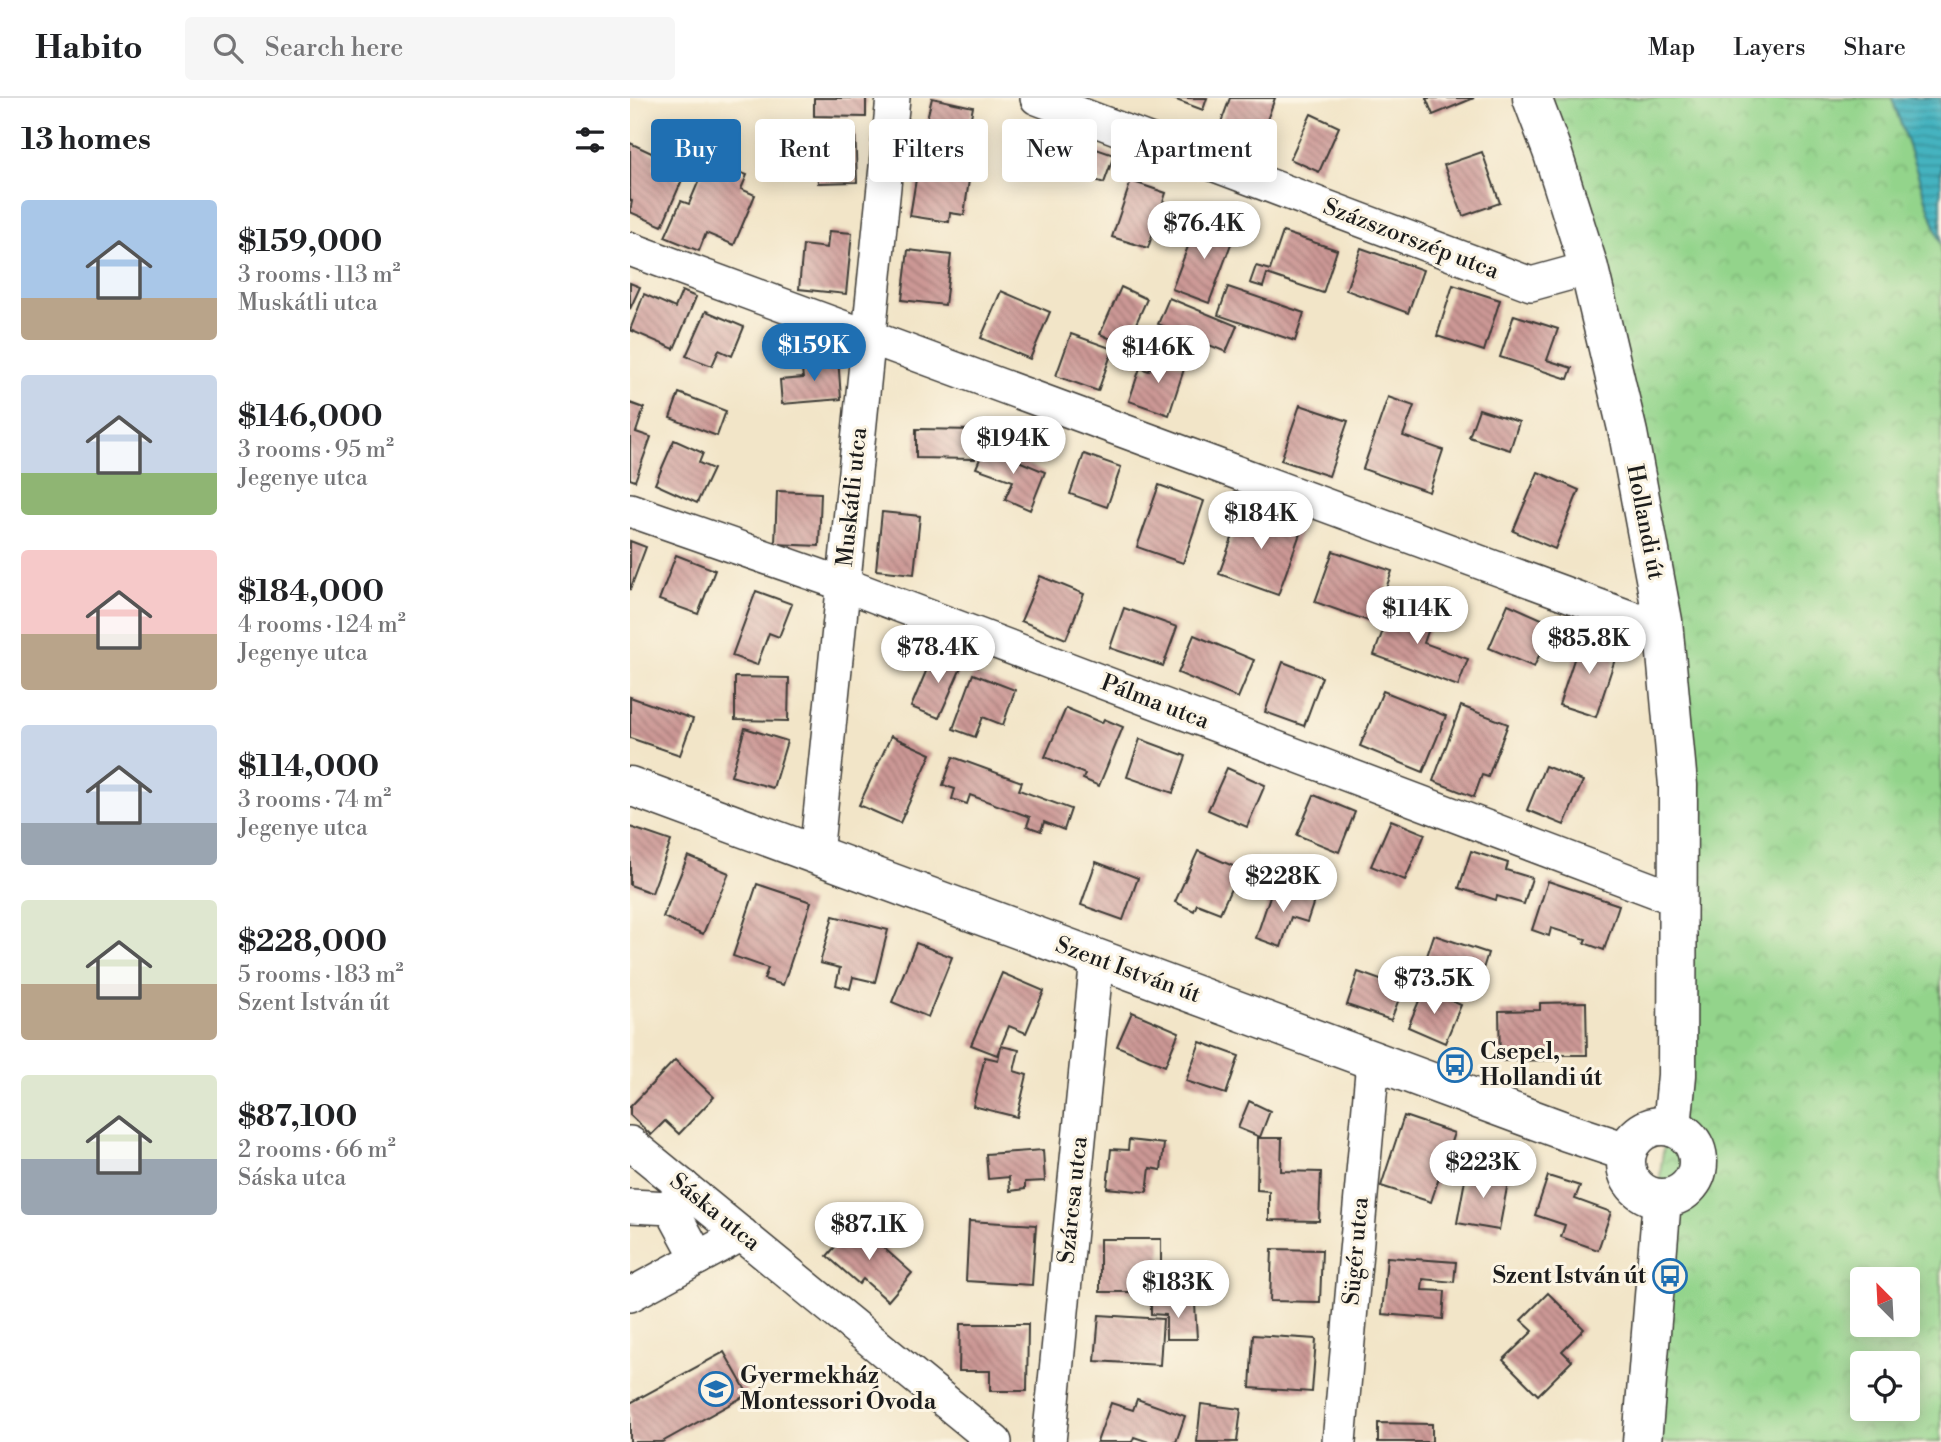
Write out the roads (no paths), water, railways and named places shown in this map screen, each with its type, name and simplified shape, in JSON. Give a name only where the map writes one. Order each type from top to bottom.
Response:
[{"type":"street","name":"Muskátli utca","points":[[816,855],[893,98]]},
{"type":"street","name":"Százszorszép utca","points":[[1037,98],[1531,284],[1589,268]]},
{"type":"street","name":"Hollandi út","points":[[1532,98],[1552,151],[1589,268],[1630,446],[1663,621],[1678,785],[1677,1075],[1672,1127]]},
{"type":"street","points":[[630,250],[1645,623],[1663,621]]},
{"type":"street","name":"Pálma utca","points":[[630,510],[843,584],[1679,900]]},
{"type":"street","name":"Szent István út","points":[[630,786],[1373,1061],[1627,1152]]},
{"type":"street","name":"Szárcsa utca","points":[[1049,1442],[1097,958]]},
{"type":"street","name":"Sügér utca","points":[[1339,1442],[1373,1061]]},
{"type":"street","points":[[1649,1127],[1672,1127],[1685,1133],[1695,1145],[1699,1162],[1695,1179],[1678,1195],[1662,1199],[1646,1195],[1633,1184],[1626,1165],[1627,1152],[1635,1137],[1649,1127]]},
{"type":"street","name":"Sáska utca","points":[[630,1143],[677,1197],[742,1234],[995,1442]]},
{"type":"street","points":[[630,1206],[677,1197],[698,1258]]},
{"type":"street","points":[[1642,1442],[1662,1199]]},
{"type":"street","points":[[630,1296],[742,1234]]},
{"type":"water","points":[[1892,98],[1941,98],[1941,244]]},
{"type":"place","name":"Csepel, Hollandi út","points":[[1455,1065]]},
{"type":"place","name":"Szent István út","points":[[1670,1276]]},
{"type":"place","name":"Gyermekház Montessori Óvoda","points":[[716,1389]]}]
